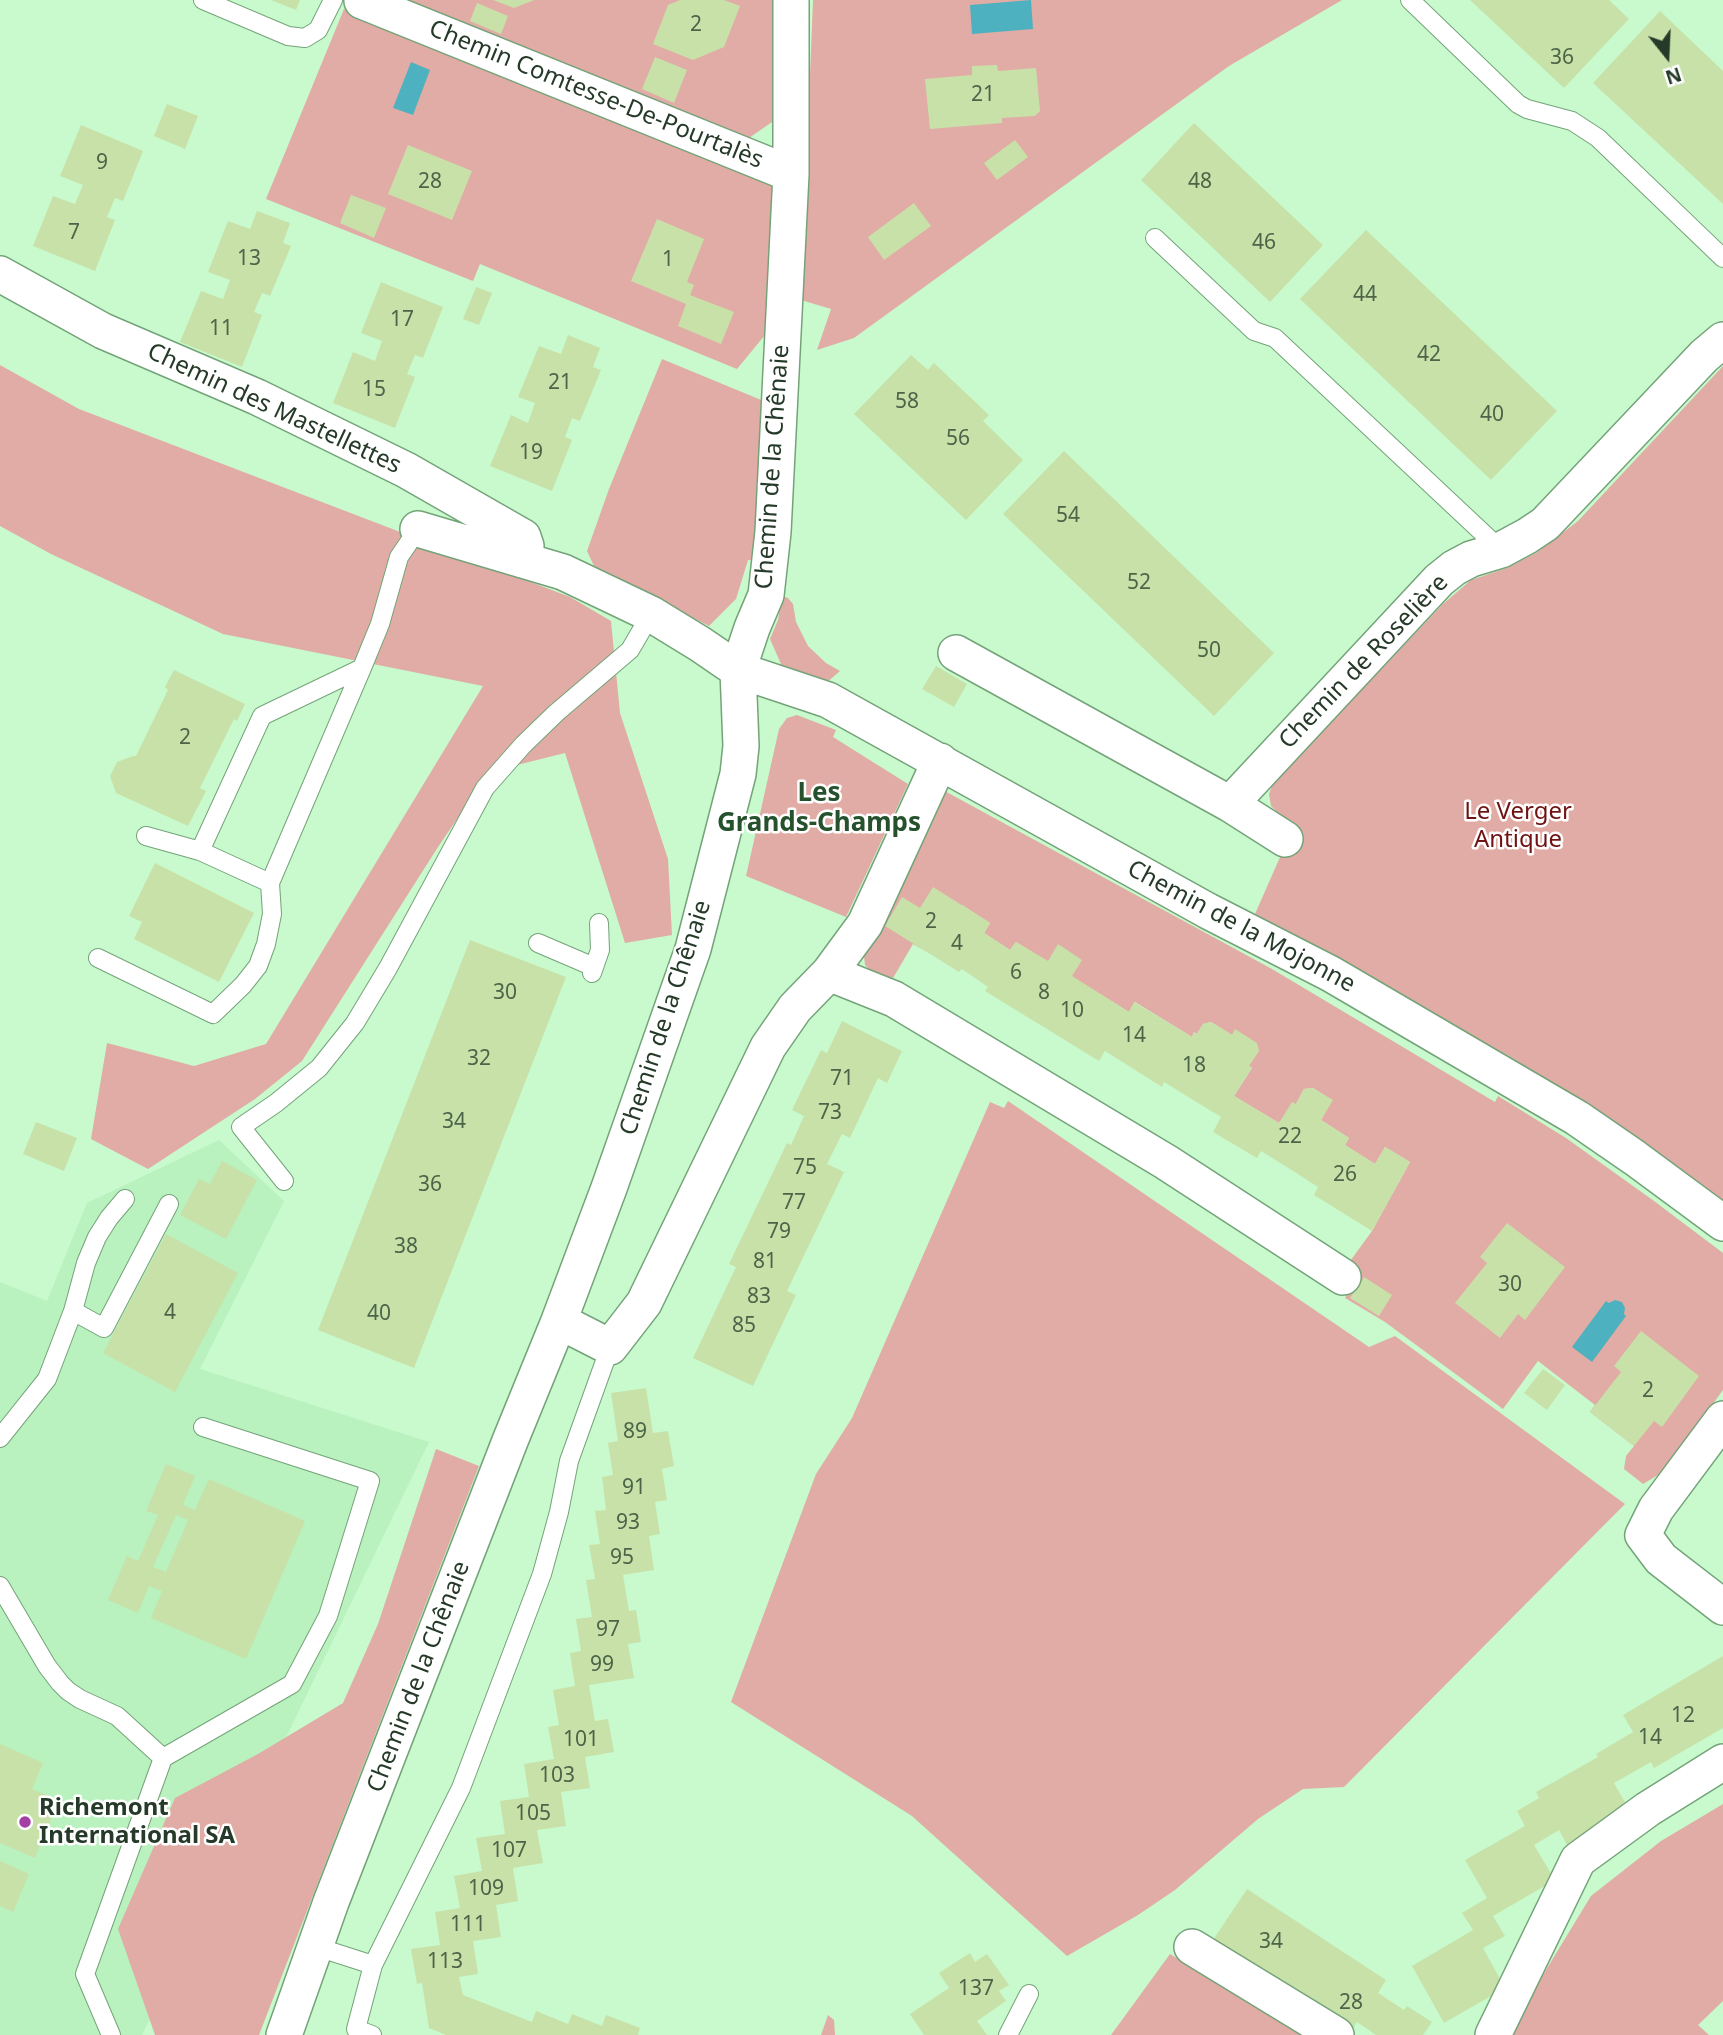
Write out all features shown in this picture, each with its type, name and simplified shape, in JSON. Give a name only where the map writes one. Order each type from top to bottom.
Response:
[{"type":"street","name":"Chemin Comtesse-De-Pourtalès","points":[[361,0],[792,174]]},
{"type":"street","name":"Chemin de la Chênaie","points":[[284,2035],[331,1902],[609,1188],[692,949],[739,766],[741,746],[738,670],[768,585],[773,532],[792,174],[791,0]]},
{"type":"street","name":"Chemin des Mastellettes","points":[[0,274],[103,331],[257,397],[406,470],[523,537],[526,546],[522,560]]},
{"type":"street","name":"Chemin de Roselière","points":[[1230,803],[1439,580],[1471,559],[1501,550],[1545,524],[1704,356],[1723,340]]},
{"type":"street","points":[[418,529],[563,572],[651,614],[738,670]]},
{"type":"street","points":[[956,653],[1230,803],[1285,839]]},
{"type":"street","name":"Chemin de la Mojonne","points":[[738,670],[828,700],[1208,911],[1331,974],[1577,1118],[1723,1223]]},
{"type":"street","points":[[559,1321],[610,1347],[644,1303],[768,1047],[794,1007],[829,972],[865,924],[940,761]]},
{"type":"street","points":[[829,972],[894,999],[1166,1162],[1343,1277]]},
{"type":"street","points":[[1723,1419],[1656,1509],[1643,1535],[1661,1559],[1723,1607]]},
{"type":"street","points":[[1493,2035],[1578,1860],[1648,1809],[1723,1762]]},
{"type":"street","points":[[1192,1947],[1336,2035]]},
{"type":"lane","points":[[203,0],[288,36],[305,38],[318,30],[333,0]]},
{"type":"lane","points":[[1410,0],[1518,103],[1527,109],[1572,121],[1598,138],[1723,258]]},
{"type":"lane","points":[[1155,238],[1254,331],[1275,338],[1501,550]]},
{"type":"lane","points":[[98,958],[213,1014],[258,966],[272,914],[270,883],[380,624],[399,558],[418,529]]},
{"type":"lane","points":[[284,1181],[241,1127],[319,1068],[355,1023],[388,968],[485,788],[556,713],[630,650],[651,614]]},
{"type":"lane","points":[[200,851],[262,716],[362,668]]},
{"type":"lane","points":[[146,836],[200,851],[270,883]]},
{"type":"lane","points":[[538,943],[593,970],[600,950],[599,923]]},
{"type":"lane","points":[[3,1431],[47,1379],[97,1237],[125,1199]]},
{"type":"lane","points":[[73,1311],[104,1328],[169,1204]]},
{"type":"lane","points":[[372,2035],[356,2029],[373,1965],[461,1788],[542,1574],[559,1512],[569,1461],[610,1347]]},
{"type":"lane","points":[[111,2035],[85,1973],[163,1758],[292,1684],[328,1616],[370,1481],[203,1427]]},
{"type":"lane","points":[[0,1586],[47,1666],[60,1683],[80,1699],[117,1716],[163,1758]]},
{"type":"lane","points":[[317,1947],[373,1965]]},
{"type":"lane","points":[[1008,2035],[1029,1994]]},
{"type":"shaded area","name":"Richemont International SA","points":[[219,1140],[284,1201],[200,1369],[429,1442],[142,2035],[0,2035],[0,1282],[47,1301],[87,1203]]},
{"type":"green space","points":[[400,0],[775,0],[775,120],[746,140]]},
{"type":"green space","points":[[813,0],[1342,0],[1229,66],[854,338],[817,350],[831,309],[801,300]]},
{"type":"green space","points":[[344,9],[775,187],[776,245],[765,335],[737,369],[480,264],[473,281],[266,199]]},
{"type":"green space","points":[[662,359],[766,402],[755,560],[748,560],[736,599],[709,626],[595,568],[587,551]]},
{"type":"green space","points":[[0,365],[79,409],[570,597],[611,621],[620,713],[668,859],[672,935],[625,943],[565,753],[489,772],[302,1061],[255,1099],[148,1169],[91,1139],[107,1043],[194,1066],[266,1044],[483,686],[223,634],[51,554],[0,526]]},
{"type":"green space","name":"Le Verger Antique","points":[[1723,366],[1723,1204],[1514,1059],[1255,914],[1295,823],[1271,806],[1269,794],[1273,783],[1443,604],[1471,580],[1507,568],[1536,553],[1578,521]]},
{"type":"green space","points":[[782,596],[793,604],[796,622],[808,646],[826,663],[840,671],[825,684],[784,669],[781,664],[770,639],[778,620]]},
{"type":"green space","points":[[797,715],[836,730],[833,737],[908,784],[846,917],[746,876],[779,729],[787,718]]},
{"type":"green space","points":[[941,789],[1272,969],[1495,1102],[1498,1096],[1566,1138],[1723,1253],[1723,1390],[1663,1472],[1643,1484],[1624,1469],[1626,1456],[1634,1446],[1590,1412],[1595,1405],[1538,1361],[1503,1409],[1385,1322],[1345,1298],[1360,1272],[1348,1264],[1372,1231],[1410,1162],[1385,1147],[1375,1164],[1345,1145],[1349,1138],[1321,1120],[1332,1100],[1313,1088],[1304,1089],[1296,1104],[1279,1123],[1234,1096],[1252,1068],[1236,1030],[1232,1035],[1211,1022],[1203,1024],[1192,1037],[1135,1002],[1129,1012],[1016,942],[1010,950],[984,933],[990,923],[962,905],[931,954],[913,944],[893,978],[876,976],[865,965],[864,956]]},
{"type":"green space","points":[[1008,1101],[1369,1347],[1395,1336],[1625,1504],[1344,1787],[1303,1789],[1258,1819],[1175,1890],[1067,1956],[912,1816],[731,1702],[816,1474],[852,1418],[990,1102],[1004,1108]]},
{"type":"green space","points":[[436,1449],[479,1466],[259,2035],[155,2035],[118,1929],[175,1798],[258,1754],[343,1703],[378,1624]]},
{"type":"green space","points":[[1723,1804],[1723,2001],[1698,2025],[1709,2035],[1513,2035],[1538,1983],[1591,1896],[1661,1841]]},
{"type":"green space","points":[[1170,1954],[1301,2035],[1111,2035]]},
{"type":"green space","points":[[828,2015],[834,2020],[835,2035],[821,2035]]},
{"type":"water","points":[[1031,0],[1033,29],[972,34],[970,5]]},
{"type":"water","points":[[411,62],[430,70],[413,115],[393,108]]},
{"type":"water","points":[[1615,1300],[1622,1302],[1626,1316],[1592,1362],[1572,1347],[1606,1301],[1609,1303]]},
{"type":"building","points":[[271,0],[300,0],[296,10]]},
{"type":"building","points":[[493,0],[534,0],[514,8]]},
{"type":"building","points":[[680,0],[724,0],[740,6],[724,47],[693,60],[653,44],[668,5]]},
{"type":"building","points":[[1470,0],[1609,0],[1629,19],[1564,88]]},
{"type":"building","points":[[477,3],[508,16],[501,34],[470,21]]},
{"type":"building","points":[[1660,11],[1723,71],[1723,204],[1593,83]]},
{"type":"building","points":[[655,57],[687,70],[674,103],[642,89]]},
{"type":"building","points":[[997,65],[998,71],[1036,68],[1040,111],[1035,116],[1002,118],[1002,123],[930,129],[925,79],[972,75],[972,66]]},
{"type":"building","points":[[167,104],[198,116],[185,149],[154,136]]},
{"type":"building","points":[[1194,123],[1323,245],[1270,302],[1141,180]]},
{"type":"building","points":[[81,125],[143,151],[123,201],[115,198],[107,217],[115,220],[95,271],[33,246],[53,196],[75,204],[83,185],[60,176]]},
{"type":"building","points":[[1015,140],[1028,157],[997,180],[984,163]]},
{"type":"building","points":[[408,145],[472,171],[452,220],[388,194]]},
{"type":"building","points":[[351,195],[386,208],[374,238],[340,223]]},
{"type":"building","points":[[914,203],[931,226],[884,260],[868,237]]},
{"type":"building","points":[[257,211],[290,223],[283,243],[291,246],[270,296],[262,293],[254,312],[262,315],[242,367],[180,342],[201,291],[223,299],[230,280],[208,272],[228,221],[250,229]]},
{"type":"building","points":[[657,219],[704,239],[687,282],[694,285],[690,295],[734,312],[721,344],[678,326],[686,304],[631,281]]},
{"type":"building","points":[[1366,230],[1557,411],[1491,480],[1300,299]]},
{"type":"building","points":[[381,282],[443,307],[423,358],[415,355],[407,374],[415,377],[395,428],[333,403],[353,352],[375,361],[382,341],[361,333]]},
{"type":"building","points":[[476,287],[492,293],[479,325],[463,319]]},
{"type":"building","points":[[568,335],[600,348],[593,367],[601,370],[580,421],[572,418],[565,437],[572,440],[552,491],[490,466],[511,415],[528,423],[535,403],[518,397],[539,346],[561,354]]},
{"type":"building","points":[[911,355],[928,370],[934,363],[989,415],[983,421],[1023,460],[966,520],[854,414]]},
{"type":"building","points":[[1064,451],[1274,653],[1214,716],[1003,514]]},
{"type":"building","points":[[936,666],[967,684],[954,707],[922,689]]},
{"type":"building","points":[[174,670],[245,704],[237,721],[234,719],[200,788],[206,791],[188,826],[116,793],[110,776],[117,762],[136,756],[168,690],[165,687]]},
{"type":"building","points":[[155,863],[254,913],[219,982],[134,939],[142,922],[129,916]]},
{"type":"building","points":[[933,887],[990,923],[984,933],[1010,950],[1016,942],[1048,961],[1058,944],[1082,960],[1072,976],[1129,1012],[1134,1002],[1192,1037],[1203,1024],[1211,1022],[1232,1035],[1235,1029],[1257,1043],[1259,1051],[1249,1066],[1252,1068],[1234,1096],[1279,1123],[1292,1102],[1296,1104],[1304,1089],[1312,1088],[1333,1100],[1321,1120],[1349,1138],[1345,1145],[1375,1164],[1385,1147],[1410,1162],[1372,1231],[1314,1195],[1318,1187],[1290,1169],[1261,1151],[1257,1158],[1213,1132],[1221,1117],[1164,1082],[1162,1087],[1105,1051],[1099,1061],[985,991],[988,987],[962,969],[959,972],[885,926],[902,897],[920,908]]},
{"type":"building","points":[[470,940],[566,977],[414,1368],[318,1330]]},
{"type":"building","points":[[842,1021],[902,1051],[887,1083],[878,1078],[850,1138],[842,1134],[827,1164],[844,1172],[787,1291],[796,1295],[753,1386],[693,1358],[736,1267],[729,1264],[787,1143],[791,1145],[804,1116],[792,1110],[821,1050],[827,1053]]},
{"type":"building","points":[[36,1122],[77,1138],[64,1171],[23,1154]]},
{"type":"building","points":[[222,1161],[257,1180],[226,1239],[180,1215],[199,1179],[210,1184]]},
{"type":"building","points":[[1507,1223],[1565,1267],[1525,1320],[1518,1314],[1500,1338],[1455,1303],[1487,1263],[1480,1257]]},
{"type":"building","points":[[166,1234],[238,1273],[175,1392],[103,1353]]},
{"type":"building","points":[[1364,1277],[1392,1295],[1379,1316],[1350,1298]]},
{"type":"building","points":[[1641,1331],[1699,1376],[1662,1427],[1654,1421],[1634,1446],[1590,1412],[1621,1372],[1614,1366]]},
{"type":"building","points":[[1543,1369],[1565,1385],[1547,1410],[1524,1393]]},
{"type":"building","points":[[646,1388],[653,1433],[668,1431],[674,1466],[662,1469],[667,1500],[655,1502],[660,1534],[649,1536],[654,1570],[623,1575],[629,1611],[636,1610],[641,1642],[628,1644],[634,1678],[589,1685],[595,1721],[608,1719],[614,1752],[585,1757],[590,1788],[561,1792],[566,1826],[537,1830],[543,1863],[513,1868],[518,1901],[496,1905],[501,1937],[473,1941],[478,1974],[459,1977],[463,1995],[532,2022],[536,2011],[568,2024],[572,2014],[602,2026],[606,2015],[640,2028],[638,2035],[446,2035],[429,2028],[422,1983],[417,1984],[411,1949],[440,1945],[435,1912],[460,1908],[454,1876],[482,1871],[476,1838],[505,1834],[500,1801],[529,1797],[524,1764],[554,1759],[548,1727],[559,1725],[553,1690],[575,1686],[570,1653],[581,1651],[576,1619],[592,1617],[586,1580],[595,1579],[589,1545],[600,1544],[595,1511],[606,1510],[602,1477],[613,1475],[608,1443],[618,1441],[611,1393]]},
{"type":"building","points":[[166,1464],[195,1476],[183,1505],[195,1510],[209,1479],[305,1521],[246,1659],[151,1618],[162,1591],[149,1586],[138,1613],[108,1600],[127,1556],[138,1561],[158,1515],[146,1511]],"holes":[[[176,1515],[188,1520],[166,1572],[153,1567]]]},
{"type":"building","points":[[1723,1656],[1723,1728],[1654,1768],[1651,1762],[1614,1783],[1630,1811],[1568,1847],[1559,1830],[1534,1845],[1555,1880],[1493,1916],[1505,1936],[1483,1948],[1505,1988],[1444,2023],[1412,1966],[1473,1930],[1462,1913],[1487,1898],[1465,1860],[1525,1826],[1517,1811],[1539,1798],[1536,1792],[1598,1757],[1596,1754],[1633,1732],[1623,1715]]},
{"type":"building","name":"Richemont International SA","points":[[0,1744],[43,1763],[32,1789],[59,1800],[35,1858],[0,1843]]},
{"type":"building","name":"Richemont International SA","points":[[0,1861],[29,1874],[13,1912],[0,1906]]},
{"type":"building","points":[[1247,1889],[1386,1980],[1378,1993],[1404,2010],[1407,2006],[1432,2022],[1423,2035],[1376,2035],[1357,2022],[1351,2032],[1213,1940]]},
{"type":"building","points":[[970,1953],[975,1962],[987,1954],[1009,1985],[999,1991],[1006,2001],[977,2021],[987,2035],[924,2035],[910,2014],[949,1988],[939,1973]]},
{"type":"place","name":"Richemont International SA","points":[[25,1822]]},
{"type":"district","name":"Les Grands-Champs","points":[[819,809]]}]
